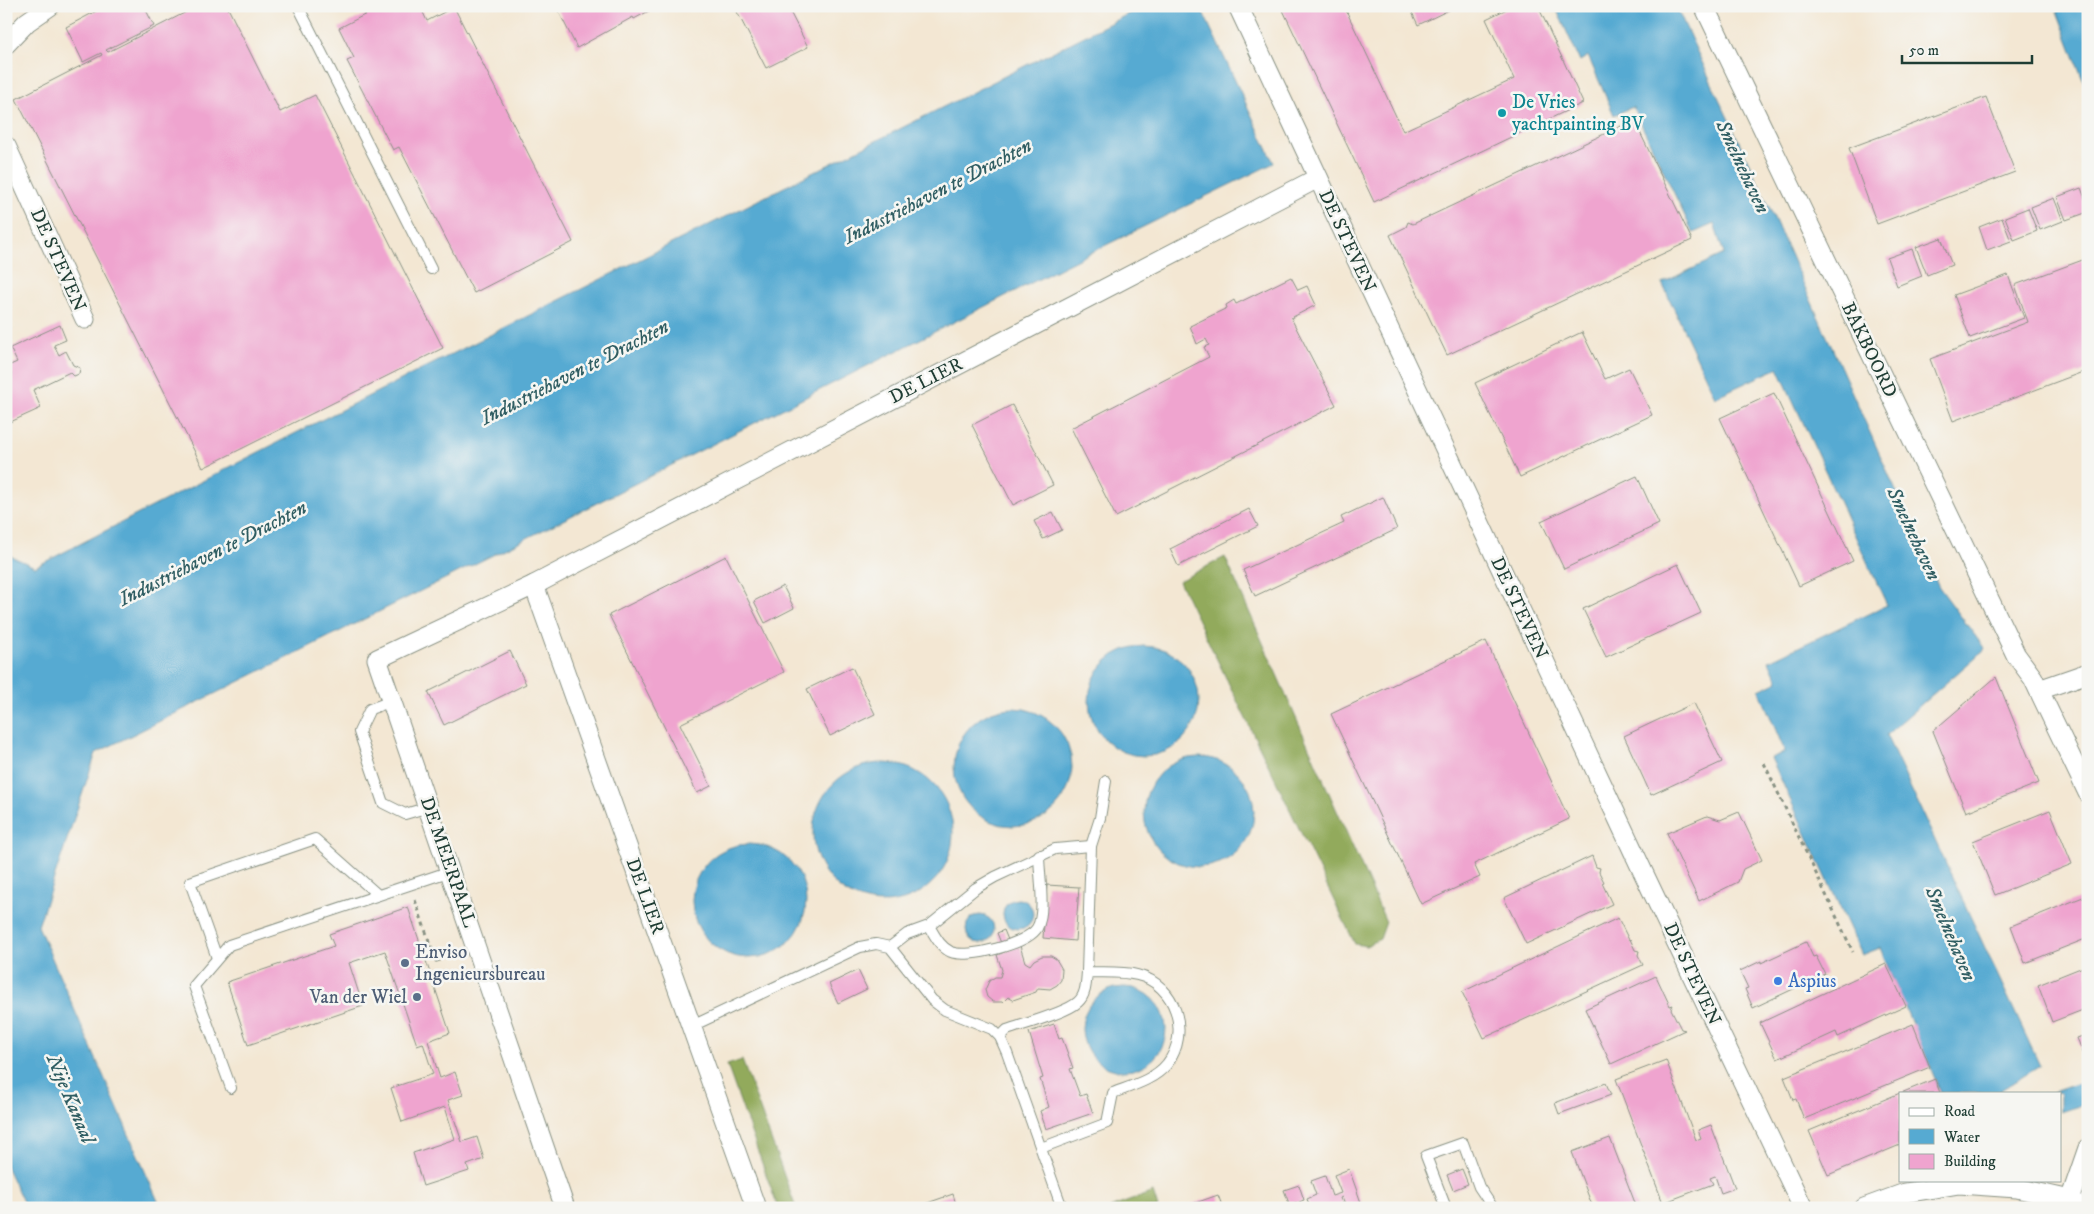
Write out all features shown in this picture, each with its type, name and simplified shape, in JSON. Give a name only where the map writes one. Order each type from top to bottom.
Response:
[{"type":"street","points":[[6,44],[26,22],[50,6]]},
{"type":"street","name":"DE STEVEN","points":[[1238,6],[1643,872],[1803,1208]]},
{"type":"street","name":"BAKBOORD","points":[[1704,6],[2016,655],[2033,678],[2088,793]]},
{"type":"street","name":"DE STEVEN","points":[[6,146],[85,319]]},
{"type":"street","name":"DE LIER","points":[[377,659],[534,584],[1318,178]]},
{"type":"street","name":"DE LIER","points":[[534,584],[756,1208]]},
{"type":"street","name":"DE MEERPAAL","points":[[377,659],[565,1208]]},
{"type":"street","points":[[2039,690],[2088,673]]},
{"type":"street","points":[[1864,1208],[1904,1193],[1959,1184],[2017,1188],[2076,1204],[2088,1148]]},
{"type":"lane","points":[[298,6],[431,269]]},
{"type":"lane","points":[[392,701],[370,709],[359,732],[383,802],[405,814],[429,807]]},
{"type":"lane","points":[[1000,1037],[1007,1030],[1068,1008],[1078,1002],[1085,990],[1091,846],[1100,818],[1106,781]]},
{"type":"lane","points":[[218,958],[190,882],[315,839],[378,895]]},
{"type":"lane","points":[[890,947],[907,934],[929,926],[976,888],[995,876],[1039,855],[1070,847],[1091,846]]},
{"type":"lane","points":[[929,926],[946,949],[962,955],[998,948],[1029,935],[1036,928],[1041,912],[1039,855]]},
{"type":"lane","points":[[231,1088],[194,986],[228,945],[451,871]]},
{"type":"lane","points":[[692,1026],[860,947],[876,944],[890,947],[932,1000],[945,1010],[992,1029],[1000,1037],[1062,1208]]},
{"type":"lane","points":[[1040,1148],[1108,1123],[1113,1093],[1156,1074],[1166,1065],[1174,1053],[1178,1040],[1177,1012],[1171,999],[1162,988],[1138,975],[1087,972]]},
{"type":"lane","points":[[1446,1208],[1426,1156],[1462,1143],[1479,1187],[1493,1208]]},
{"type":"path","points":[[1764,763],[1853,952]]},
{"type":"path","points":[[415,900],[436,961],[441,960]]},
{"type":"path","points":[[420,945],[430,942]]},
{"type":"green space","points":[[1225,557],[1386,922],[1380,939],[1366,946],[1355,944],[1179,581]]},
{"type":"green space","points":[[742,1060],[796,1208],[778,1208],[727,1065]]},
{"type":"green space","points":[[1153,1192],[1158,1208],[1110,1208]]},
{"type":"water","points":[[1144,6],[1200,6],[1274,163],[1100,248],[583,510],[96,753],[38,926],[161,1208],[26,1208],[6,1166],[6,554],[35,567],[331,415]]},
{"type":"water","name":"Smelnehaven","points":[[1555,6],[1676,6],[1766,200],[1939,587],[1985,649],[1886,735],[2040,1066],[1998,1092],[1941,1092],[1880,948],[1862,955],[1771,758],[1785,752],[1759,690],[1778,681],[1769,661],[1887,605],[1778,368],[1715,397],[1662,283],[1724,254],[1714,224],[1693,233],[1633,107],[1614,115],[1588,56],[1580,61]]},
{"type":"water","points":[[2055,6],[2088,6],[2088,93]]},
{"type":"water","points":[[1144,646],[1165,650],[1183,662],[1195,680],[1199,701],[1195,722],[1183,740],[1165,752],[1144,756],[1123,752],[1105,740],[1093,722],[1089,701],[1093,680],[1105,662],[1123,650]]},
{"type":"water","points":[[1013,708],[1035,713],[1055,725],[1067,745],[1072,767],[1067,789],[1055,809],[1035,821],[1013,826],[991,821],[971,809],[959,789],[954,767],[959,745],[971,725],[991,713]]},
{"type":"water","points":[[1199,757],[1220,761],[1238,773],[1250,791],[1254,812],[1250,833],[1238,851],[1220,863],[1199,867],[1178,863],[1160,851],[1148,833],[1144,812],[1148,791],[1160,773],[1178,761]]},
{"type":"water","points":[[883,763],[897,764],[910,768],[933,783],[948,806],[952,819],[952,847],[948,860],[933,883],[910,898],[897,902],[883,903],[869,902],[856,898],[833,883],[818,860],[814,847],[813,833],[814,819],[818,806],[833,783],[856,768],[869,764]]},
{"type":"water","points":[[749,844],[771,848],[781,853],[797,869],[802,879],[806,901],[802,923],[797,933],[781,949],[771,954],[749,958],[727,954],[717,949],[701,933],[696,923],[692,901],[696,879],[701,869],[717,853],[727,848]]},
{"type":"water","points":[[1018,899],[1024,900],[1032,908],[1032,920],[1024,928],[1018,929],[1012,928],[1004,920],[1003,914],[1004,908],[1012,900]]},
{"type":"water","points":[[980,915],[990,919],[994,929],[990,939],[980,943],[970,939],[966,929],[970,919]]},
{"type":"water","points":[[1116,987],[1132,987],[1148,994],[1159,1005],[1166,1021],[1163,1045],[1154,1059],[1148,1064],[1132,1071],[1116,1071],[1100,1064],[1089,1053],[1082,1037],[1082,1021],[1089,1005],[1100,994]]},
{"type":"water","points":[[2088,1080],[2088,1103],[2062,1111],[2062,1092],[2053,1092]]},
{"type":"building","points":[[106,6],[144,6],[154,26],[106,50],[108,52],[198,6],[227,6],[280,112],[315,95],[443,348],[203,468],[16,99],[102,55],[101,53],[83,62],[66,27]]},
{"type":"building","points":[[382,6],[420,6],[427,21],[454,7],[573,242],[474,293],[399,147],[393,150],[347,61],[354,58],[339,28]]},
{"type":"building","points":[[556,6],[658,6],[634,19],[633,17],[577,48]]},
{"type":"building","points":[[743,6],[787,6],[808,47],[766,68],[736,10]]},
{"type":"building","name":"De Vries yachtpainting BV","points":[[1281,6],[1344,6],[1403,131],[1514,79],[1486,19],[1513,6],[1538,6],[1583,103],[1374,202]]},
{"type":"building","points":[[1409,6],[1457,6],[1418,25]]},
{"type":"building","points":[[1986,97],[2015,172],[1877,224],[1849,148]]},
{"type":"building","points":[[1634,120],[1692,240],[1447,355],[1390,235],[1406,227],[1408,222],[1413,224]]},
{"type":"building","points":[[2081,188],[2088,206],[2088,212],[2066,220],[2057,197]]},
{"type":"building","points":[[2054,198],[2063,221],[2040,230],[2031,207]]},
{"type":"building","points":[[2028,208],[2037,231],[2014,240],[2005,217]]},
{"type":"building","points":[[2002,218],[2011,241],[1987,250],[1979,227]]},
{"type":"building","points":[[1941,238],[1952,265],[1927,275],[1916,247]]},
{"type":"building","points":[[1912,249],[1922,276],[1897,286],[1887,258]]},
{"type":"building","points":[[2088,258],[2088,370],[1953,421],[1930,359],[2028,322],[2015,285]]},
{"type":"building","points":[[2008,275],[2024,318],[1970,338],[1954,295]]},
{"type":"building","points":[[1291,277],[1298,290],[1307,286],[1316,305],[1291,318],[1336,405],[1116,517],[1071,428],[1209,357],[1204,347],[1209,345],[1206,339],[1197,344],[1190,326],[1227,308],[1226,305],[1234,300],[1236,304]]},
{"type":"building","points":[[60,325],[66,340],[54,345],[59,355],[66,351],[73,365],[80,368],[79,374],[74,376],[70,372],[33,390],[41,408],[6,424],[6,379],[12,376],[8,366],[17,362],[10,348]]},
{"type":"building","points":[[1582,332],[1605,379],[1629,368],[1652,415],[1520,477],[1475,383]]},
{"type":"building","points":[[1774,393],[1853,561],[1799,586],[1720,418]]},
{"type":"building","points":[[1012,405],[1053,485],[1013,505],[972,425]]},
{"type":"building","points":[[1637,476],[1659,524],[1564,569],[1541,521]]},
{"type":"building","points":[[1383,497],[1397,529],[1255,596],[1243,570],[1344,523],[1341,517]]},
{"type":"building","points":[[1249,509],[1258,526],[1178,566],[1170,549]]},
{"type":"building","points":[[1053,512],[1062,530],[1043,539],[1034,521]]},
{"type":"building","points":[[726,556],[784,672],[680,724],[711,786],[697,793],[609,615]]},
{"type":"building","points":[[1678,564],[1701,613],[1606,657],[1583,609]]},
{"type":"building","points":[[783,586],[794,608],[765,623],[754,601]]},
{"type":"building","points":[[1486,641],[1569,819],[1474,864],[1480,877],[1421,904],[1331,714]]},
{"type":"building","points":[[510,651],[526,684],[444,725],[428,692]]},
{"type":"building","points":[[852,667],[875,714],[830,736],[807,689]]},
{"type":"building","points":[[1996,677],[2039,783],[1966,812],[1933,731]]},
{"type":"building","points":[[1694,703],[1722,762],[1651,795],[1624,736]]},
{"type":"building","points":[[2050,810],[2072,864],[1995,895],[1973,841]]},
{"type":"building","points":[[1739,812],[1762,860],[1743,869],[1738,882],[1699,901],[1667,833],[1707,816],[1720,820]]},
{"type":"building","points":[[1592,856],[1596,867],[1600,868],[1599,872],[1604,882],[1602,883],[1612,904],[1526,944],[1504,898]]},
{"type":"building","points":[[1047,885],[1079,887],[1075,941],[1043,938]]},
{"type":"building","points":[[2088,895],[2088,938],[2025,963],[2011,926]]},
{"type":"building","points":[[408,907],[450,1033],[428,1041],[440,1078],[455,1072],[463,1095],[448,1100],[462,1142],[477,1137],[484,1159],[467,1165],[469,1171],[423,1186],[413,1153],[455,1139],[445,1107],[402,1122],[391,1088],[433,1074],[423,1043],[417,1045],[385,951],[349,963],[363,1006],[248,1045],[227,982],[334,946],[329,934]]},
{"type":"building","points":[[1618,918],[1635,950],[1639,951],[1638,955],[1643,965],[1484,1038],[1462,992]]},
{"type":"building","points":[[1004,930],[1008,940],[1001,943],[997,933]]},
{"type":"building","name":"Aspius","points":[[1806,942],[1813,957],[1816,956],[1825,974],[1753,1008],[1745,989],[1748,988],[1740,971]]},
{"type":"building","points":[[1020,946],[1025,962],[1030,965],[1034,960],[1042,956],[1051,956],[1056,959],[1062,969],[1061,980],[1050,989],[1038,988],[1036,992],[1013,1000],[1008,997],[1003,1002],[993,1002],[987,997],[985,990],[989,981],[995,977],[1000,977],[1002,970],[997,955]]},
{"type":"building","points":[[1886,964],[1906,1006],[1838,1037],[1836,1032],[1777,1059],[1760,1023]]},
{"type":"building","points":[[2088,965],[2088,1008],[2052,1022],[2038,985]]},
{"type":"building","points":[[858,970],[867,989],[838,1003],[829,984]]},
{"type":"building","points":[[1656,976],[1670,1006],[1673,1005],[1671,1009],[1681,1029],[1685,1030],[1611,1064],[1585,1009]]},
{"type":"building","points":[[1054,1024],[1059,1039],[1062,1038],[1073,1068],[1070,1069],[1080,1096],[1086,1094],[1093,1113],[1046,1129],[1040,1111],[1049,1107],[1040,1079],[1043,1078],[1029,1032]]},
{"type":"building","points":[[1913,1024],[1930,1067],[1804,1119],[1796,1099],[1793,1100],[1784,1077]]},
{"type":"building","points":[[2088,1034],[2088,1065],[2077,1038]]},
{"type":"building","points":[[1666,1060],[1696,1140],[1701,1138],[1698,1130],[1711,1125],[1735,1188],[1721,1193],[1715,1176],[1710,1178],[1713,1184],[1663,1203],[1616,1079]]},
{"type":"building","points":[[1935,1079],[1940,1092],[1903,1092]]},
{"type":"building","points":[[1606,1083],[1611,1095],[1559,1114],[1555,1103]]},
{"type":"building","points":[[1899,1093],[1899,1145],[1828,1175],[1809,1131]]},
{"type":"building","points":[[1610,1138],[1637,1208],[1593,1208],[1572,1152]]},
{"type":"building","points":[[1349,1169],[1363,1208],[1346,1208],[1342,1197],[1340,1198],[1344,1208],[1310,1208],[1307,1199],[1316,1195],[1311,1181],[1325,1176],[1332,1196],[1341,1193],[1334,1175]]},
{"type":"building","points":[[1462,1169],[1468,1184],[1453,1190],[1447,1175]]},
{"type":"building","points":[[1299,1185],[1304,1200],[1290,1206],[1284,1190]]},
{"type":"building","points":[[953,1194],[957,1208],[916,1208],[916,1207]]},
{"type":"building","points":[[1218,1195],[1223,1208],[1184,1208],[1184,1207]]},
{"type":"place","name":"De Vries yachtpainting BV","points":[[1502,113]]},
{"type":"place","name":"Enviso Ingenieursbureau","points":[[405,963]]},
{"type":"place","name":"Aspius","points":[[1778,981]]},
{"type":"place","name":"Van der Wiel","points":[[417,997]]},
{"type":"water label","name":"Industriehaven te Drachten","points":[[938,192]]},
{"type":"water label","name":"Industriehaven te Drachten","points":[[575,373]]},
{"type":"water label","name":"Industriehaven te Drachten","points":[[213,554]]},
{"type":"water label","name":"Nije Kanaal","points":[[70,1099]]}]
